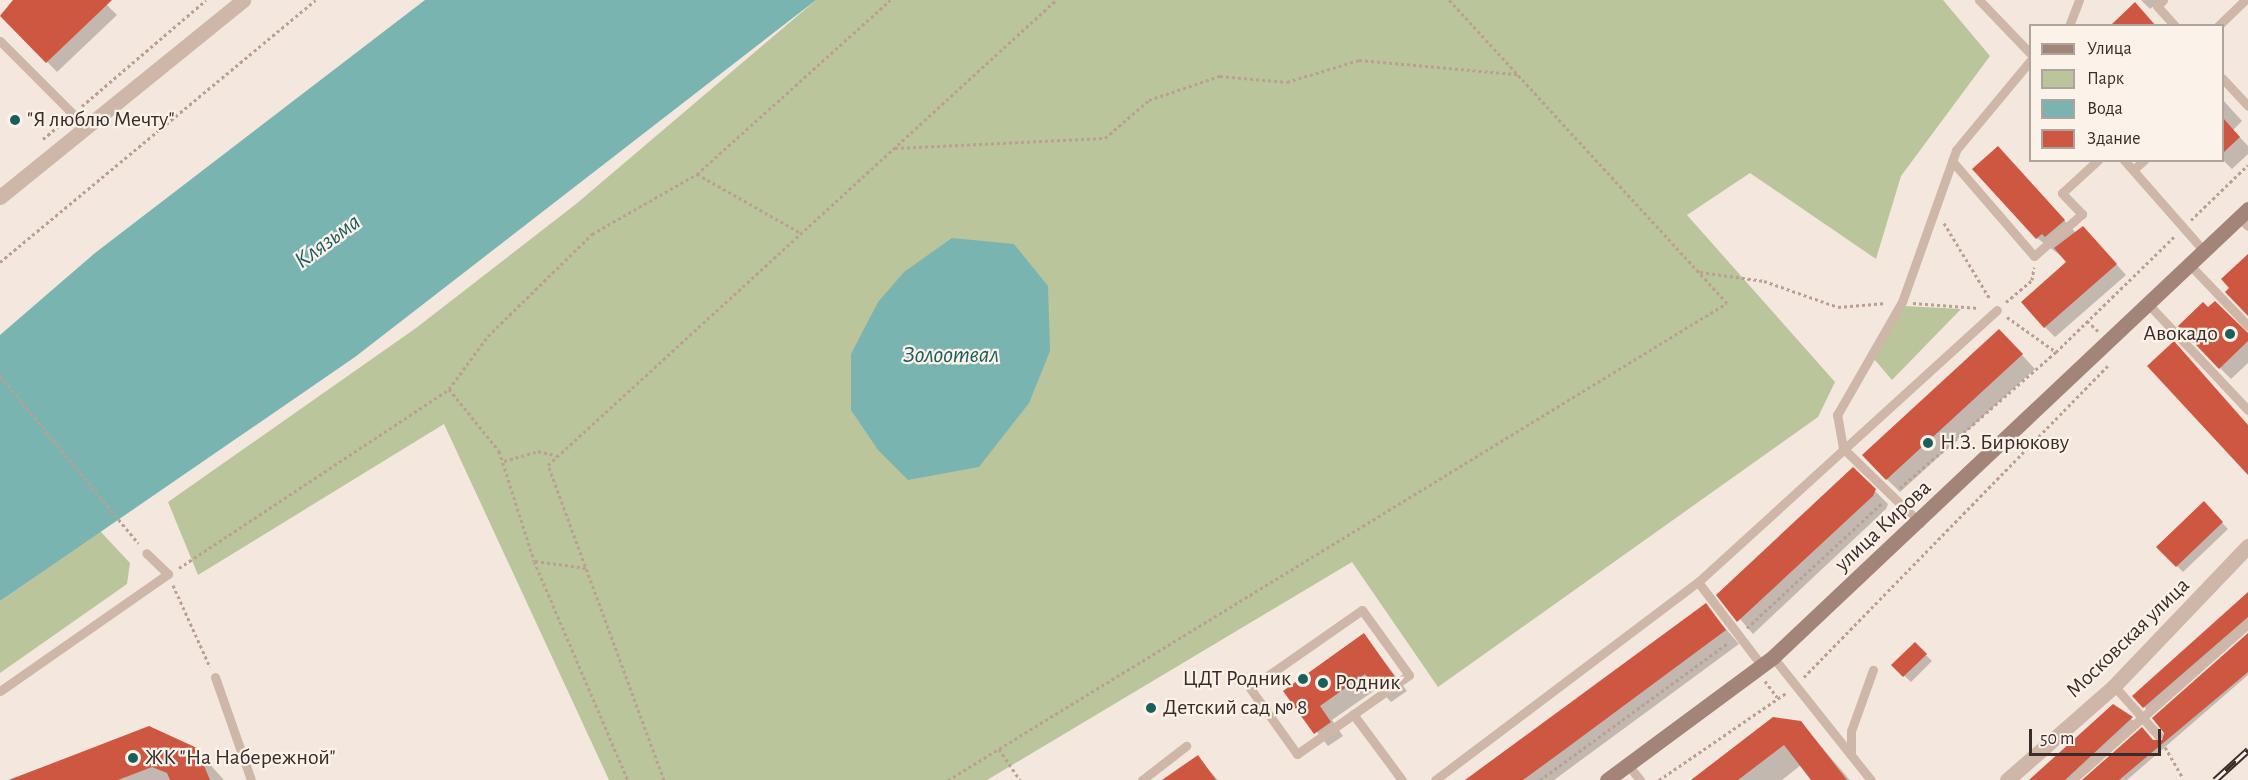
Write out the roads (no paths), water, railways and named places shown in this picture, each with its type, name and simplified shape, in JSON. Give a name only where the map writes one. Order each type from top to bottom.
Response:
[{"type":"street","points":[[0,196],[243,0]]},
{"type":"street","name":"улица Кирова","points":[[1607,780],[1768,661],[1920,523],[2150,306],[2190,264],[2245,218]]},
{"type":"street","name":"Московская улица","points":[[2007,780],[2114,686],[2248,546]]},
{"type":"lane","points":[[1978,0],[2029,51]]},
{"type":"lane","points":[[2074,24],[2079,0]]},
{"type":"lane","points":[[2163,0],[2157,6],[2173,24]]},
{"type":"lane","points":[[2220,24],[2245,0]]},
{"type":"lane","points":[[0,41],[87,128]]},
{"type":"lane","points":[[1920,523],[1844,448],[1837,415],[1902,302],[1952,161],[2029,65]]},
{"type":"lane","points":[[2224,79],[2248,105]]},
{"type":"lane","points":[[1952,161],[2034,256],[2082,214],[2062,193],[2096,162]]},
{"type":"lane","points":[[2126,162],[2204,251]]},
{"type":"lane","points":[[2133,171],[2142,162]]},
{"type":"lane","points":[[2190,264],[2248,326]]},
{"type":"lane","points":[[2150,306],[2248,410]]},
{"type":"lane","points":[[1435,780],[1698,582],[1997,310]]},
{"type":"lane","points":[[0,691],[168,574],[146,552]]},
{"type":"lane","points":[[1698,582],[1740,634],[1796,686],[1871,780]]},
{"type":"lane","points":[[1362,610],[1408,675],[1353,714],[1297,754],[1250,688],[1362,610]]},
{"type":"lane","points":[[2072,780],[2248,624]]},
{"type":"lane","points":[[1852,756],[1850,736],[1872,670]]},
{"type":"lane","points":[[215,677],[251,780]]},
{"type":"lane","points":[[2114,686],[2158,735]]},
{"type":"lane","points":[[1353,714],[1402,780]]},
{"type":"lane","points":[[1142,780],[1186,746]]},
{"type":"lane","points":[[1628,765],[1640,780]]},
{"type":"water","name":"Клязьма","points":[[425,0],[816,0],[355,357],[0,601],[0,335],[95,253]]},
{"type":"water","name":"Золоотвал","points":[[952,238],[1014,244],[1048,286],[1050,351],[1029,403],[979,467],[908,480],[878,450],[851,410],[851,354],[878,302],[904,272]]},
{"type":"railway","points":[[2215,780],[2248,750]]},
{"type":"place","name":"\"Я люблю Мечту\"","points":[[15,120]]},
{"type":"place","name":"Авокадо","points":[[2230,334]]},
{"type":"place","name":"Н.З. Бирюкову","points":[[1928,443]]},
{"type":"place","name":"ЦДТ Родник","points":[[1303,679]]},
{"type":"place","name":"Родник","points":[[1323,683]]},
{"type":"place","name":"Детский сад № 8","points":[[1151,708]]},
{"type":"place","name":"ЖК \"На Набережной\"","points":[[133,758]]}]
